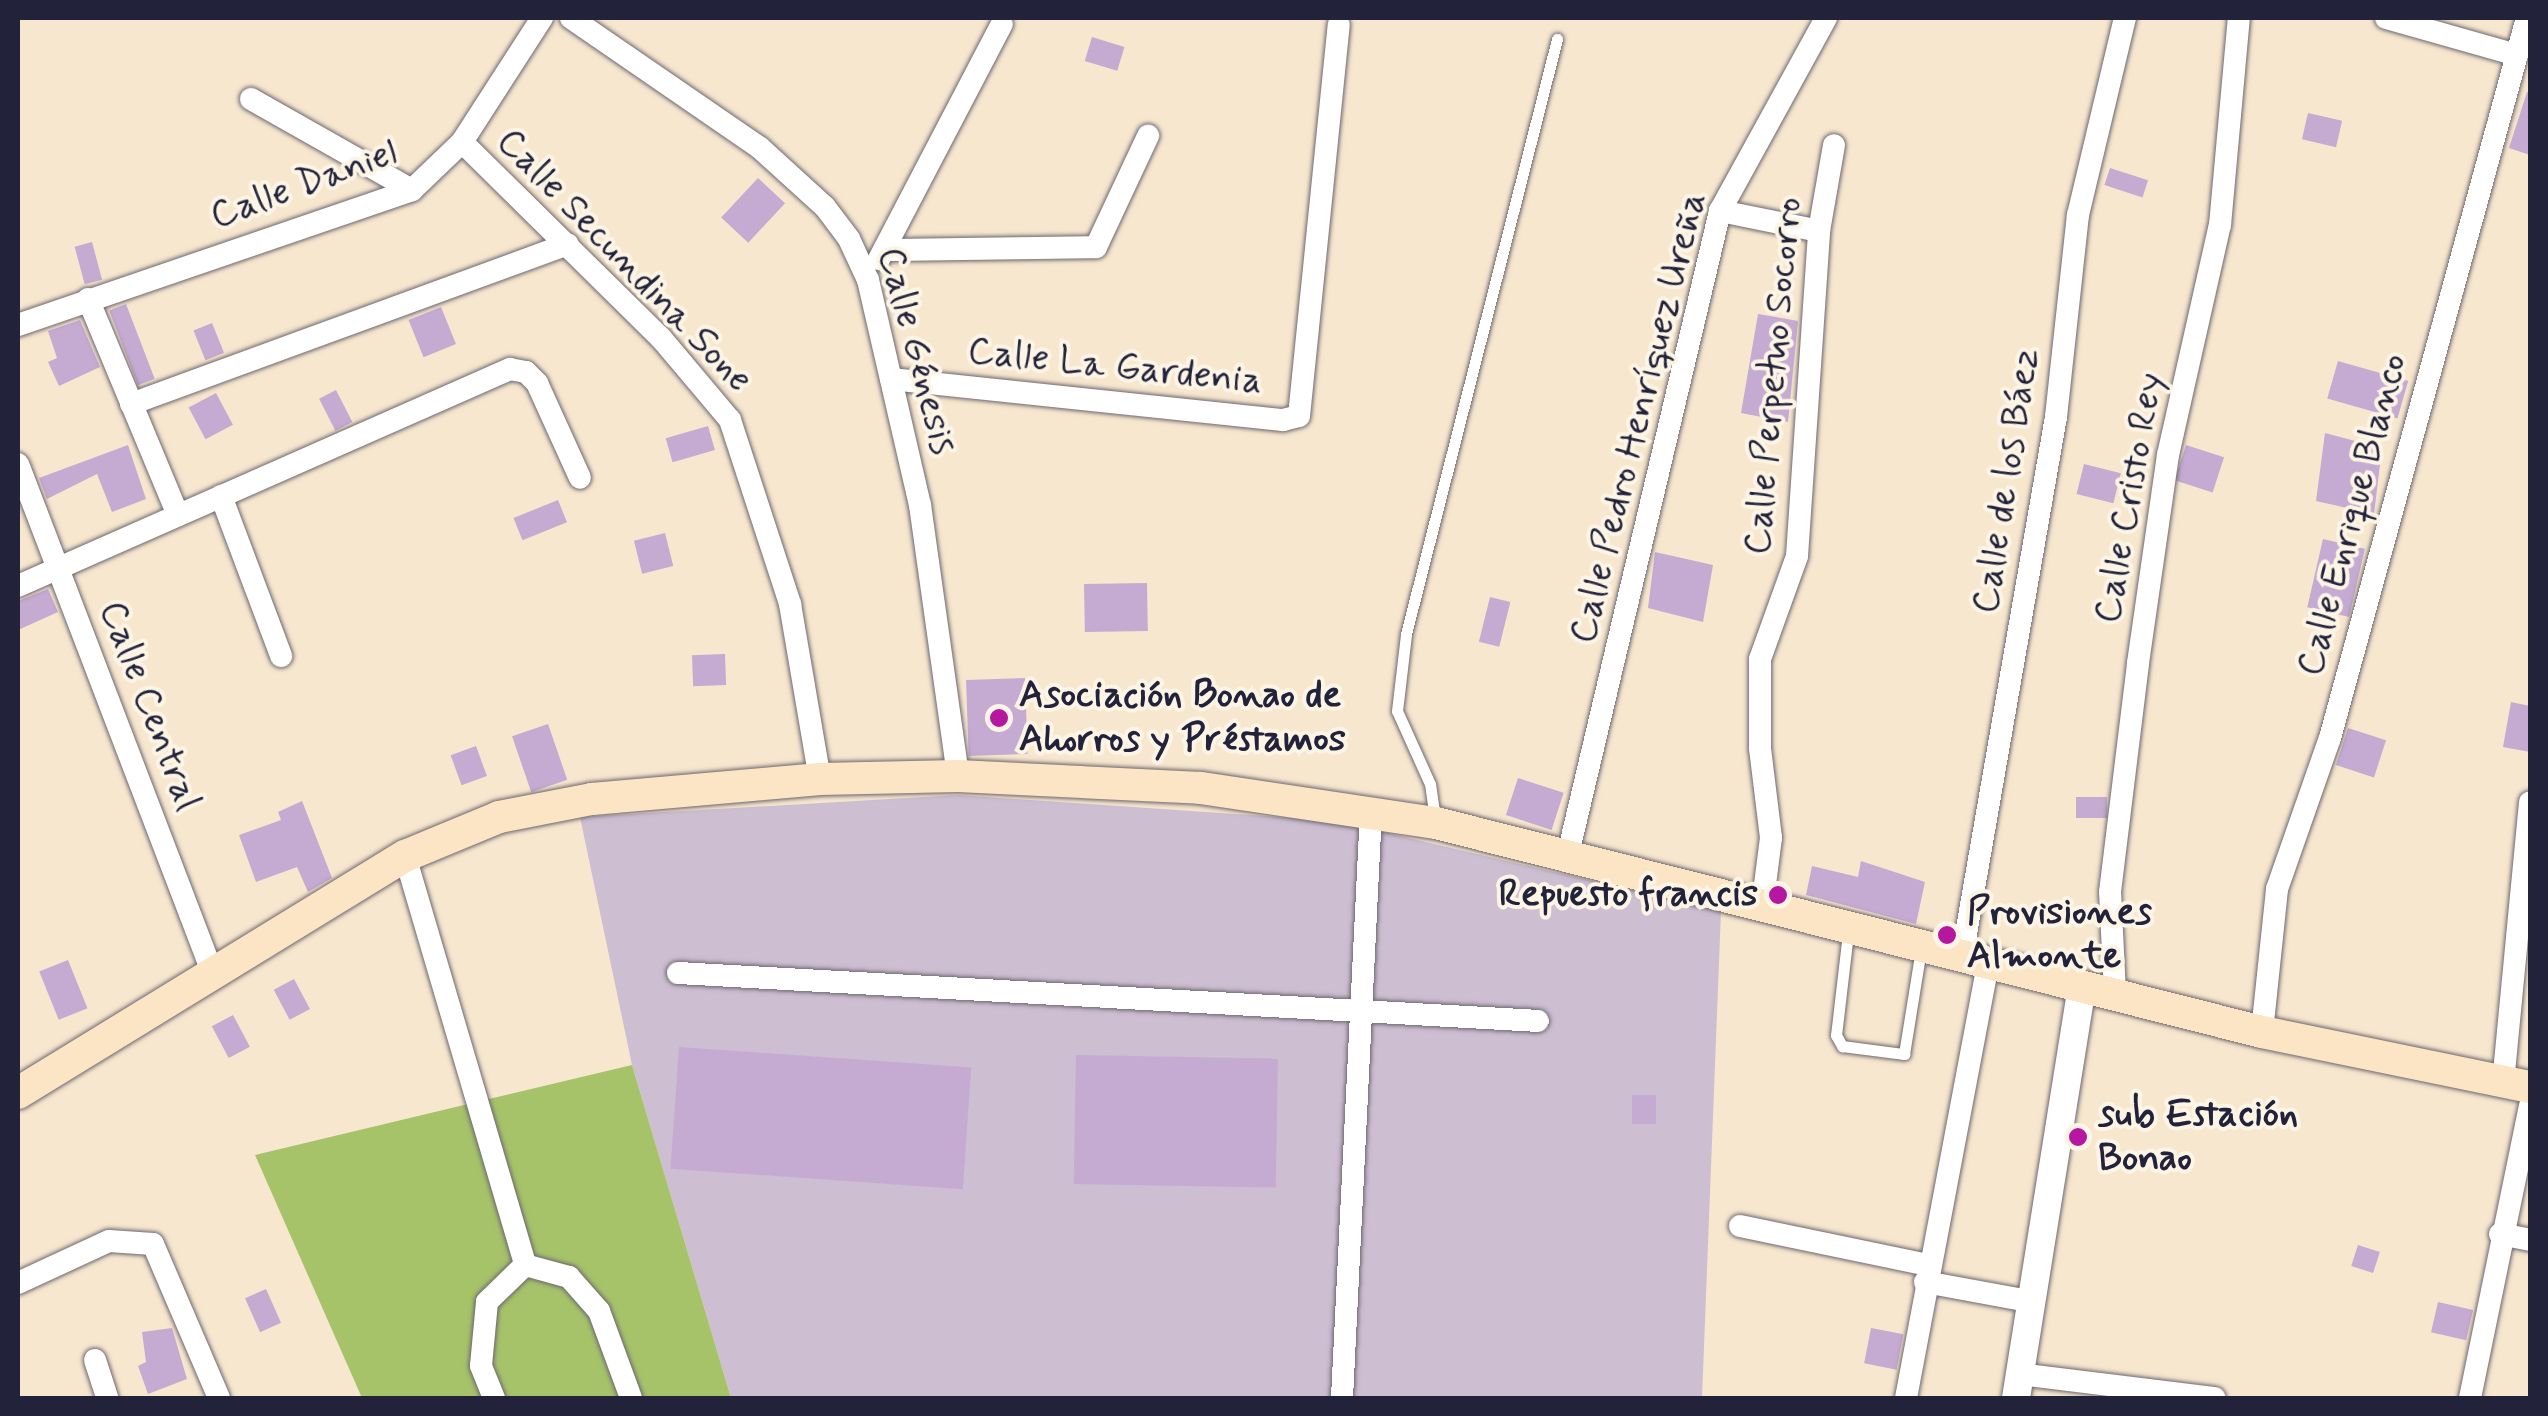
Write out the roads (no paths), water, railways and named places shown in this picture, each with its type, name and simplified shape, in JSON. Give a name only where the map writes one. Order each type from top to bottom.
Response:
[{"type":"main road","points":[[18,1091],[404,856],[499,818],[592,799],[820,779],[958,776],[1201,788],[1436,823],[2262,1032],[2517,1085]]},
{"type":"street","name":"Calle Daniel","points":[[18,325],[412,190],[462,142],[542,18]]},
{"type":"street","name":"Calle Génesis","points":[[571,18],[759,148],[825,207],[868,280],[920,505],[958,776]]},
{"type":"street","name":"Calle Pedro Henríquez Ureña","points":[[1568,854],[1720,211],[1826,18]]},
{"type":"street","name":"Calle de los Báez","points":[[1906,1398],[2056,417],[2078,215],[2125,18]]},
{"type":"street","name":"Calle Cristo Rey","points":[[2115,993],[2110,892],[2138,664],[2168,456],[2220,224],[2239,18]]},
{"type":"street","points":[[2386,18],[2421,22],[2516,55]]},
{"type":"street","name":"Calle Enrique Blanco","points":[[2262,1032],[2277,889],[2330,738],[2527,18]]},
{"type":"street","points":[[868,280],[1002,24]]},
{"type":"street","name":"Calle La Gardenia","points":[[891,379],[1283,420],[1299,416],[1339,25]]},
{"type":"street","points":[[251,99],[412,190]]},
{"type":"street","points":[[884,250],[1096,247],[1148,136]]},
{"type":"street","name":"Calle Secundina Sone","points":[[462,142],[568,244],[730,420],[790,604],[820,779]]},
{"type":"street","name":"Calle Perpetuo Socorro","points":[[1762,908],[1771,838],[1760,748],[1760,659],[1797,556],[1819,230],[1834,145]]},
{"type":"street","points":[[1720,211],[1819,230]]},
{"type":"street","points":[[132,404],[568,244]]},
{"type":"street","points":[[88,299],[178,515]]},
{"type":"street","points":[[18,586],[510,369],[526,372],[537,382],[580,478]]},
{"type":"street","name":"Calle Central","points":[[18,464],[213,974]]},
{"type":"street","points":[[221,496],[280,656]]},
{"type":"street","points":[[2517,1085],[2530,802]]},
{"type":"street","points":[[1342,1398],[1366,1009],[1370,812]]},
{"type":"street","points":[[404,856],[525,1265]]},
{"type":"street","points":[[678,972],[1538,1022]]},
{"type":"street","points":[[2082,984],[2018,1386],[2216,1398]]},
{"type":"street","points":[[2470,1398],[2500,1234],[2530,1106]]},
{"type":"street","points":[[1740,1226],[2029,1301]]},
{"type":"street","points":[[2500,1234],[2530,1240]]},
{"type":"street","points":[[18,1283],[109,1241],[153,1244],[219,1398]]},
{"type":"street","points":[[494,1398],[481,1366],[486,1302],[525,1265]]},
{"type":"street","points":[[525,1265],[569,1277],[599,1311],[632,1398]]},
{"type":"street","points":[[95,1360],[107,1398]]},
{"type":"lane","points":[[1436,823],[1430,784],[1398,712],[1406,634],[1557,39]]},
{"type":"lane","points":[[1848,928],[1836,1035],[1842,1046],[1904,1054],[1922,947]]},
{"type":"place","name":"Asociación Bonao de Ahorros y Préstamos","points":[[999,718]]},
{"type":"place","name":"Repuesto francis","points":[[1778,895]]},
{"type":"place","name":"Provisiones Almonte","points":[[1947,935]]},
{"type":"place","name":"sub Estación Bonao","points":[[2078,1137]]}]
